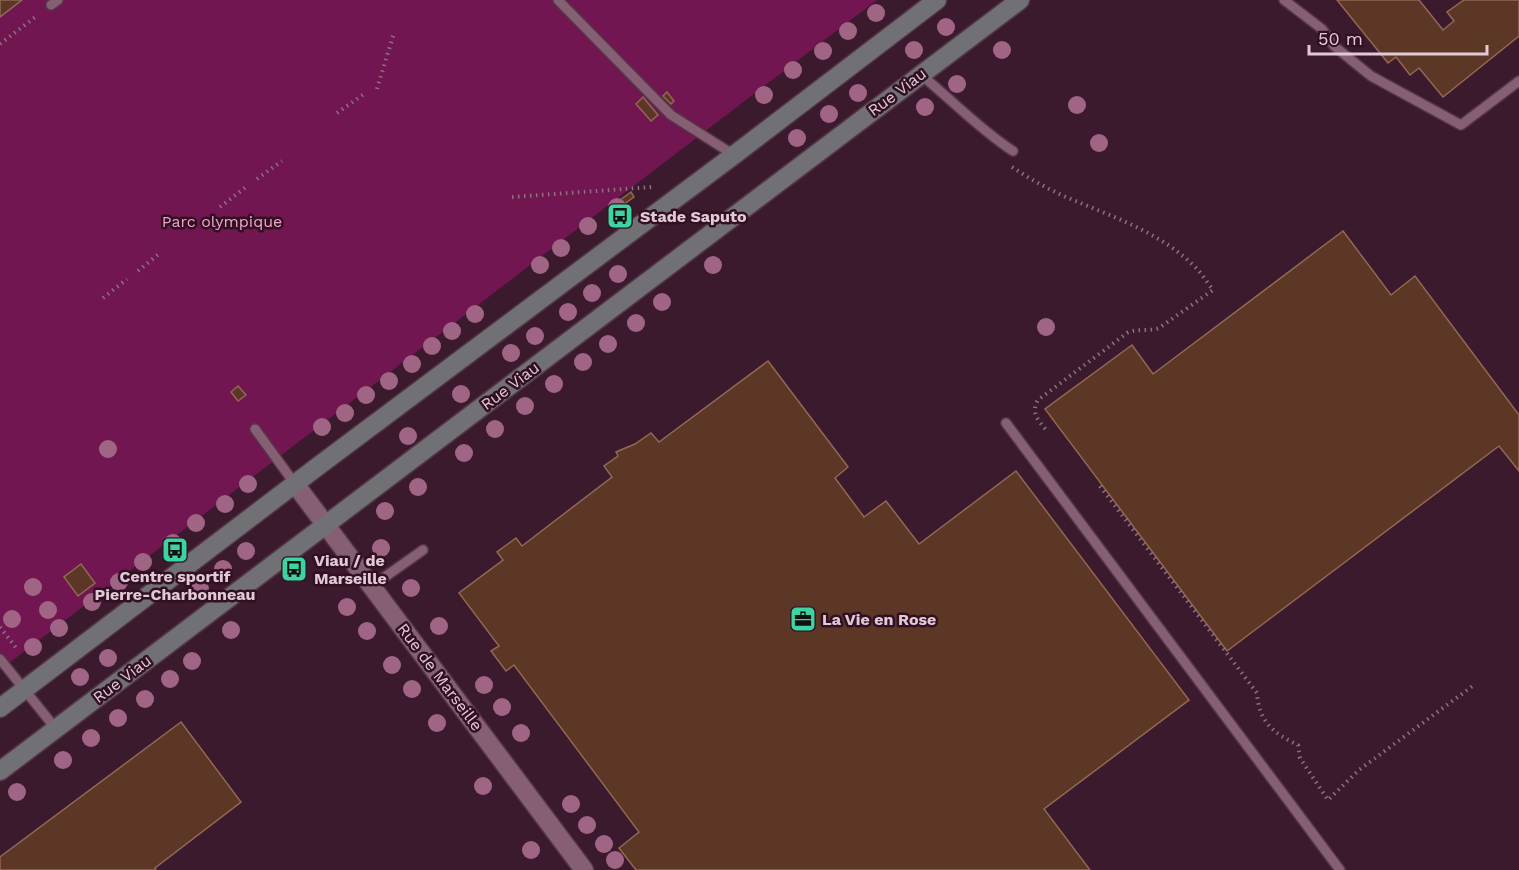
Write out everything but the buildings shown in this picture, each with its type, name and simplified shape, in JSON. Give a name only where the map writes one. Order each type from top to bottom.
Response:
[{"type":"main road","points":[[0,708],[937,0]]},
{"type":"main road","name":"Rue Viau","points":[[0,771],[1020,0]]},
{"type":"street","name":"Rue de Marseille","points":[[295,483],[584,870]]},
{"type":"lane","points":[[558,0],[671,115],[734,155]]},
{"type":"lane","points":[[1284,0],[1322,29],[1334,46],[1371,76],[1461,125],[1519,81]]},
{"type":"lane","points":[[920,74],[1013,151]]},
{"type":"lane","points":[[1006,423],[1340,870]]},
{"type":"lane","points":[[255,429],[295,483]]},
{"type":"lane","points":[[372,586],[423,550]]},
{"type":"lane","points":[[0,659],[56,729]]},
{"type":"path","points":[[0,44],[54,3]]},
{"type":"path","points":[[377,89],[394,33]]},
{"type":"path","points":[[337,113],[363,94]]},
{"type":"path","points":[[257,179],[282,161]]},
{"type":"path","points":[[1041,185],[1111,215],[1152,236],[1196,268],[1213,290],[1158,328],[1134,330],[1127,333],[1038,400],[1034,409],[1035,415],[1047,431]]},
{"type":"path","points":[[220,207],[246,187]]},
{"type":"path","points":[[512,197],[652,187]]},
{"type":"path","points":[[138,271],[160,253]]},
{"type":"path","points":[[103,298],[127,279]]},
{"type":"path","points":[[1100,486],[1257,693],[1258,711],[1277,735],[1298,745],[1300,758],[1328,800],[1359,770],[1474,685]]},
{"type":"path","points":[[0,627],[17,649]]},
{"type":"green space","name":"Parc olympique","points":[[0,0],[877,0],[0,670]]},
{"type":"place","name":"Stade Saputo","points":[[620,216]]},
{"type":"place","name":"Centre sportif Pierre-Charbonneau","points":[[175,550]]},
{"type":"place","name":"Viau / de Marseille","points":[[294,569]]},
{"type":"place","name":"La Vie en Rose","points":[[803,619]]}]
